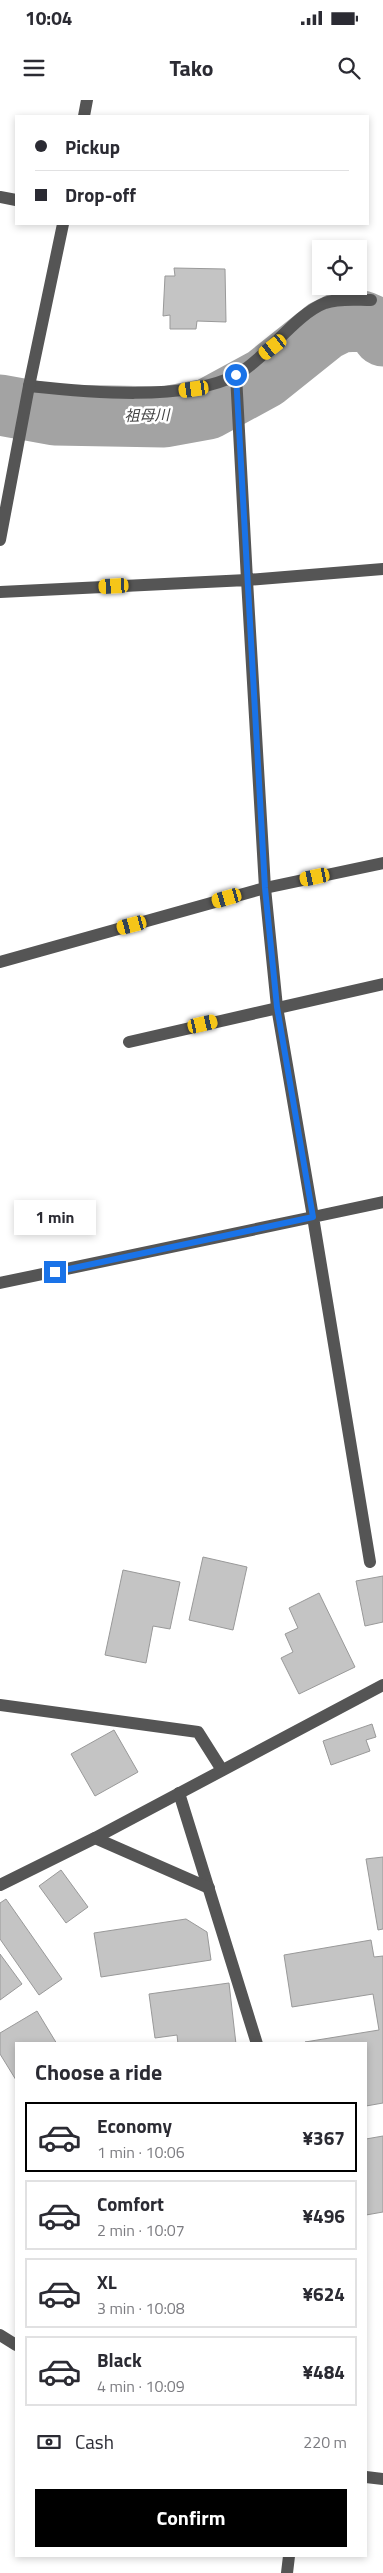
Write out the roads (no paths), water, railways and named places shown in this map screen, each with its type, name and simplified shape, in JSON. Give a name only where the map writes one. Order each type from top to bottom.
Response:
[{"type":"street","points":[[84,115],[87,100]]},
{"type":"street","points":[[0,197],[15,200]]},
{"type":"street","points":[[0,540],[29,386],[63,225]]},
{"type":"street","points":[[29,386],[77,391],[175,392],[194,389],[236,375],[273,347],[307,314],[325,303],[346,300],[371,300]]},
{"type":"street","points":[[236,375],[265,888],[277,1007],[370,1562]]},
{"type":"street","points":[[0,592],[247,580],[383,569]]},
{"type":"street","points":[[0,962],[265,888],[383,863]]},
{"type":"street","points":[[129,1042],[383,984]]},
{"type":"street","points":[[0,1283],[383,1202]]},
{"type":"street","points":[[0,1885],[95,1838],[383,1685]]},
{"type":"street","points":[[0,1705],[198,1732],[222,1770]]},
{"type":"street","points":[[179,1793],[256,2042]]},
{"type":"street","points":[[95,1838],[209,1888]]},
{"type":"street","points":[[0,2335],[15,2344]]},
{"type":"street","points":[[367,2477],[383,2479]]},
{"type":"street","points":[[287,2573],[289,2557]]},
{"type":"waterway","name":"祖母川","points":[[0,405],[55,415],[164,417],[208,409],[265,378],[325,330],[341,322],[362,321],[380,329],[383,336]]}]
